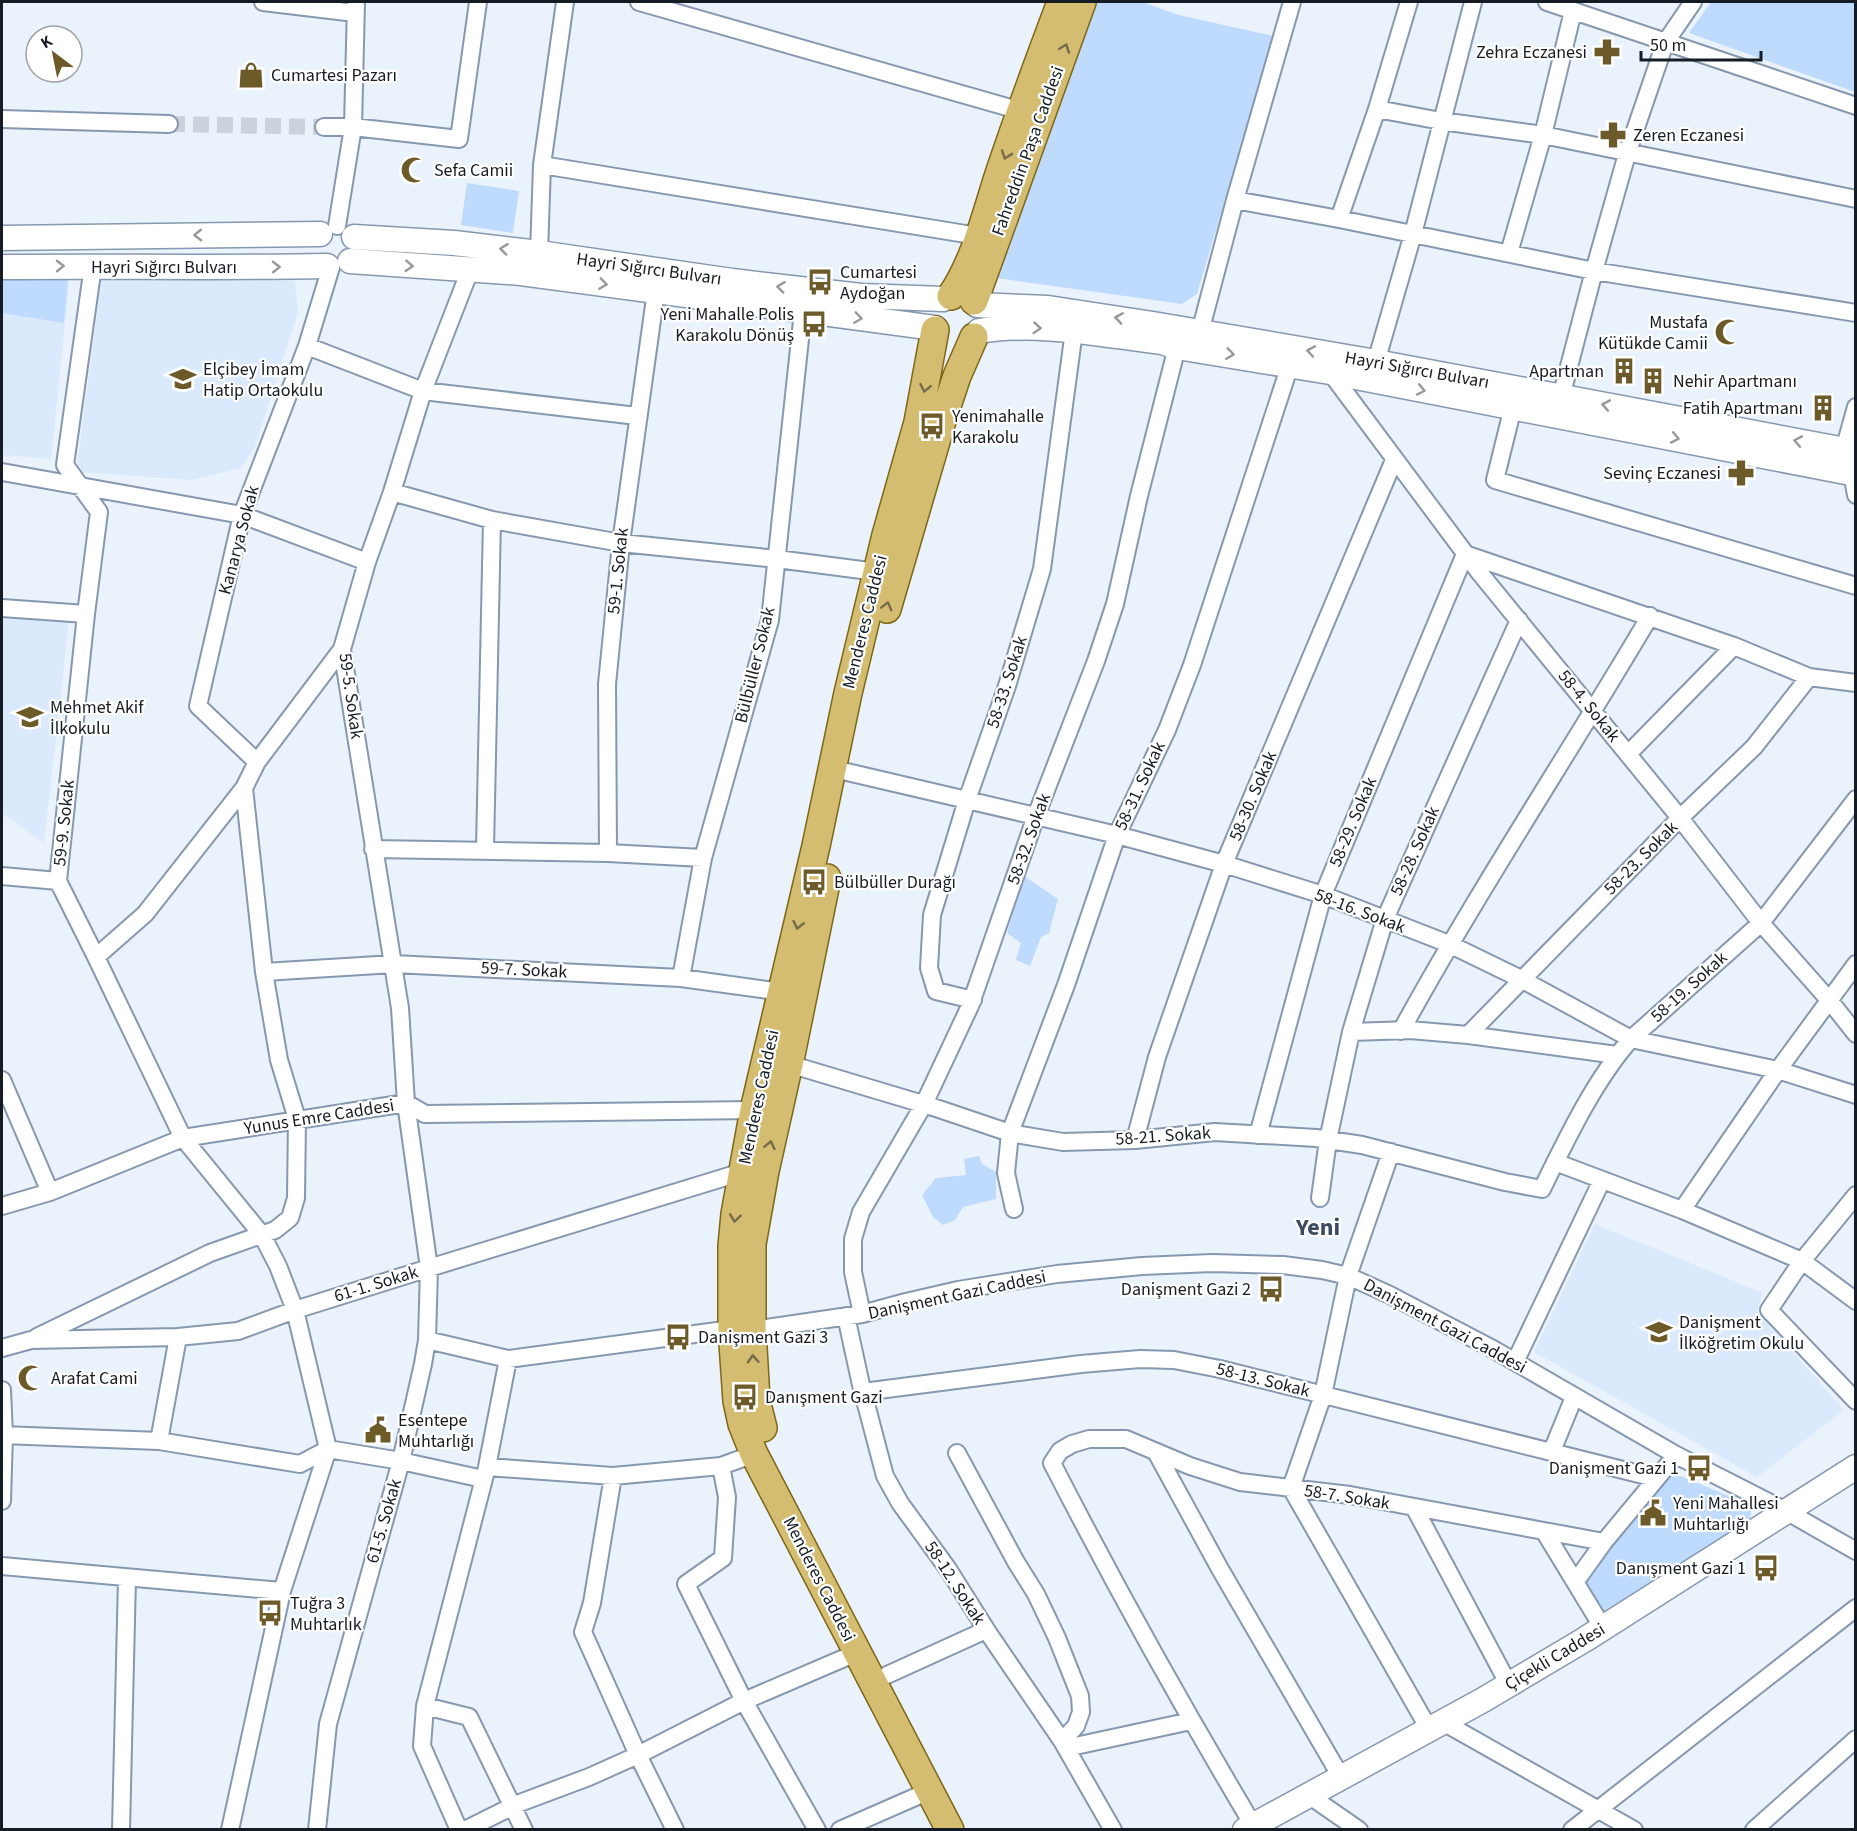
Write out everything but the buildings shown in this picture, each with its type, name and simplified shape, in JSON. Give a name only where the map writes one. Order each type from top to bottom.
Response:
[{"type":"main road","name":"Fahreddin Paşa Caddesi","points":[[966,311],[962,278],[1061,2]]},
{"type":"main road","name":"Fahreddin Paşa Caddesi","points":[[966,311],[1082,2]]},
{"type":"main road","name":"Menderes Caddesi","points":[[950,1830],[754,1454],[741,1424],[737,1401],[742,1330],[752,1244],[765,1170],[789,1064],[847,772],[893,584],[953,387],[966,311],[934,310],[935,329],[918,422],[877,572],[848,693],[816,846],[754,1110],[742,1172],[732,1246],[742,1330],[759,1420],[770,1447],[968,1830]]},
{"type":"main road","points":[[935,329],[949,343],[962,343],[966,311]]},
{"type":"street","points":[[263,2],[355,7],[353,127],[337,232]]},
{"type":"street","points":[[324,127],[353,127],[459,139],[478,2]]},
{"type":"street","points":[[539,253],[542,165],[566,2]]},
{"type":"street","points":[[639,2],[1021,111]]},
{"type":"street","points":[[1200,332],[1292,2]]},
{"type":"street","points":[[1338,219],[1377,109],[1409,2]]},
{"type":"street","points":[[1376,362],[1413,234],[1473,2]]},
{"type":"street","points":[[1547,2],[1856,106]]},
{"type":"street","points":[[1561,397],[1628,154],[1665,43],[1693,2]]},
{"type":"street","points":[[1509,253],[1543,135],[1573,11]]},
{"type":"street","points":[[1377,109],[1441,121],[1543,135],[1856,199]]},
{"type":"street","points":[[2,118],[169,124]]},
{"type":"street","points":[[542,165],[978,236]]},
{"type":"street","points":[[1235,200],[1594,271],[1856,313]]},
{"type":"street","points":[[337,232],[356,252],[336,265],[320,260],[315,252],[315,242],[337,232]]},
{"type":"street","name":"Hayri Sığırcı Bulvarı","points":[[2,238],[337,232],[539,253],[815,291],[910,299],[966,311],[1001,327],[1074,331],[1162,342],[1177,347],[1330,372],[1853,469]]},
{"type":"street","name":"Hayri Sığırcı Bulvarı","points":[[2,267],[229,268],[336,265],[521,273],[935,329]]},
{"type":"street","name":"Kanarya Sokak","points":[[257,762],[198,706],[242,516],[336,265]]},
{"type":"street","name":"59-9. Sokak","points":[[93,266],[65,465],[99,512],[58,881],[183,1138],[262,1235],[278,1266],[295,1310],[328,1449]]},
{"type":"street","name":"59-5. Sokak","points":[[406,1103],[400,1008],[394,964],[342,649],[423,391],[470,270]]},
{"type":"street","name":"59-1. Sokak","points":[[608,853],[607,684],[621,543],[656,291]]},
{"type":"street","name":"Hayri Sığırcı Bulvarı","points":[[966,311],[1069,310],[1376,362],[1561,397],[1853,469]]},
{"type":"street","name":"Bülbüller Sokak","points":[[681,978],[703,858],[770,620],[803,311]]},
{"type":"street","name":"58-33. Sokak","points":[[973,1000],[936,991],[929,968],[932,915],[967,800],[1007,686],[1042,569],[1074,331]]},
{"type":"street","points":[[307,346],[423,391],[637,416]]},
{"type":"street","name":"58-32. Sokak","points":[[854,1315],[853,1239],[861,1212],[924,1104],[973,1000],[1036,816],[1096,662],[1115,604],[1139,496],[1177,347]]},
{"type":"street","name":"58-31. Sokak","points":[[1014,1209],[1006,1173],[1010,1133],[1066,986],[1117,835],[1167,730],[1192,665],[1290,365]]},
{"type":"street","name":"58-4. Sokak","points":[[1330,372],[1465,554],[1680,818],[1761,923],[1856,1034]]},
{"type":"street","points":[[1513,407],[1495,480],[1856,586]]},
{"type":"street","points":[[1853,469],[1856,407]]},
{"type":"street","name":"58-30. Sokak","points":[[1135,1140],[1157,1058],[1224,864],[1394,460]]},
{"type":"street","points":[[2,472],[242,516],[368,561]]},
{"type":"street","points":[[392,492],[492,520],[621,543],[877,572]]},
{"type":"street","points":[[485,849],[492,520]]},
{"type":"street","points":[[1465,554],[1734,646],[1809,677],[1856,683]]},
{"type":"street","name":"58-29. Sokak","points":[[1258,1135],[1323,896],[1465,554]]},
{"type":"street","points":[[2,608],[86,614]]},
{"type":"street","points":[[1401,1031],[1449,944],[1594,711],[1650,616]]},
{"type":"street","name":"58-28. Sokak","points":[[1320,1198],[1328,1140],[1350,1032],[1384,920],[1519,620]]},
{"type":"street","points":[[1628,754],[1734,646]]},
{"type":"street","points":[[96,957],[145,914],[244,788],[257,762],[342,649]]},
{"type":"street","name":"58-23. Sokak","points":[[1468,1035],[1680,818],[1754,747],[1809,677]]},
{"type":"street","name":"58-16. Sokak","points":[[847,772],[1117,835],[1224,864],[1323,896],[1449,944],[1521,979],[1631,1039],[1778,1070],[1856,1095]]},
{"type":"street","points":[[31,1340],[210,1253],[275,1230],[290,1218],[296,1198],[297,1119],[279,1060],[264,972],[244,788]]},
{"type":"street","name":"58-19. Sokak","points":[[1542,1189],[1567,1138],[1617,1055],[1631,1039],[1761,923],[1856,799]]},
{"type":"street","points":[[374,849],[485,849],[703,858]]},
{"type":"street","points":[[2,876],[58,881]]},
{"type":"street","name":"59-7. Sokak","points":[[264,972],[394,964],[681,978],[782,992]]},
{"type":"street","points":[[1682,1210],[1778,1070],[1856,964]]},
{"type":"street","points":[[1350,1032],[1401,1031],[1468,1035],[1617,1055]]},
{"type":"street","name":"58-21. Sokak","points":[[789,1064],[924,1104],[1010,1133],[1063,1142],[1135,1140],[1215,1132],[1328,1140],[1391,1152],[1505,1182],[1542,1189]]},
{"type":"street","points":[[2,1080],[50,1192]]},
{"type":"street","name":"Yunus Emre Caddesi","points":[[2,1206],[50,1192],[183,1138],[406,1103],[425,1114],[754,1110]]},
{"type":"street","name":"61-5. Sokak","points":[[317,1830],[328,1724],[401,1461],[427,1340],[429,1268],[406,1103]]},
{"type":"street","points":[[1391,1152],[1347,1276],[1323,1395],[1291,1488],[1436,1725],[1599,1809],[1634,1830]]},
{"type":"street","points":[[1556,1162],[1682,1210],[1802,1261],[1856,1301]]},
{"type":"street","name":"61-1. Sokak","points":[[2,1348],[31,1340],[178,1337],[238,1331],[295,1310],[742,1172]]},
{"type":"street","points":[[1515,1362],[1602,1180]]},
{"type":"street","points":[[1856,1195],[1802,1261],[1769,1310],[1856,1401]]},
{"type":"street","name":"Danişment Gazi Caddesi","points":[[508,1359],[854,1315],[969,1288],[1057,1274],[1142,1266],[1212,1263],[1283,1265],[1347,1276],[1390,1295],[1515,1362],[1676,1455],[1786,1511],[1856,1551]]},
{"type":"street","name":"58-12. Sokak","points":[[854,1315],[863,1392],[885,1476],[900,1503],[948,1569],[1064,1745],[1113,1830]]},
{"type":"street","points":[[159,1441],[178,1337]]},
{"type":"street","points":[[427,1340],[508,1359],[485,1473],[425,1706],[422,1746],[459,1830]]},
{"type":"street","name":"58-13. Sokak","points":[[863,1392],[1081,1364],[1174,1360],[1220,1369],[1655,1478]]},
{"type":"street","points":[[2,1390],[2,1501]]},
{"type":"street","points":[[1552,1451],[1574,1397]]},
{"type":"street","points":[[3,1435],[159,1441],[300,1464],[328,1449],[485,1473],[613,1476],[721,1466],[754,1454]]},
{"type":"street","name":"58-7. Sokak","points":[[1191,1722],[1102,1560],[1052,1463],[1060,1451],[1072,1444],[1089,1439],[1126,1439],[1190,1466],[1240,1482],[1350,1495],[1604,1542]]},
{"type":"street","points":[[230,1830],[282,1591],[328,1449]]},
{"type":"street","points":[[1156,1452],[1220,1569],[1341,1777]]},
{"type":"street","points":[[957,1453],[1016,1562],[1036,1594],[1057,1638],[1080,1696],[1081,1712],[1076,1726],[1064,1745]]},
{"type":"street","points":[[1576,1581],[1604,1542],[1676,1455]]},
{"type":"street","points":[[721,1466],[727,1497],[723,1557],[686,1584],[744,1701],[817,1830]]},
{"type":"street","name":"Çiçekli Caddesi","points":[[1249,1827],[1509,1685],[1856,1467]]},
{"type":"street","points":[[613,1476],[592,1603],[583,1632],[674,1829]]},
{"type":"street","points":[[1414,1508],[1509,1685]]},
{"type":"street","points":[[1544,1531],[1603,1628]]},
{"type":"street","points":[[2,1566],[282,1591]]},
{"type":"street","points":[[121,1830],[127,1578]]},
{"type":"street","points":[[1572,1830],[1856,1608]]},
{"type":"street","points":[[887,1675],[986,1629]]},
{"type":"street","points":[[465,1830],[512,1807],[638,1755],[744,1701],[856,1653]]},
{"type":"street","points":[[425,1706],[469,1717],[524,1830]]},
{"type":"street","points":[[1064,1745],[1191,1722],[1249,1827]]},
{"type":"street","points":[[1754,1830],[1852,1748]]},
{"type":"street","points":[[840,1830],[929,1791]]},
{"type":"street","points":[[1307,1794],[1359,1830]]},
{"type":"shaded area","points":[[1094,2],[1142,2],[1179,15],[1273,36],[1197,294],[1182,304],[997,278]]},
{"type":"shaded area","points":[[1711,2],[1855,2],[1855,92],[1689,33]]},
{"type":"shaded area","points":[[467,183],[519,191],[513,233],[461,225]]},
{"type":"shaded area","points":[[71,265],[51,459],[2,455],[2,267]]},
{"type":"shaded area","points":[[69,266],[64,323],[2,313],[2,268]]},
{"type":"shaded area","name":"Elçibey İmam Hatip Ortaokulu","points":[[102,278],[295,281],[298,312],[255,447],[241,468],[192,480],[81,472],[77,466]]},
{"type":"shaded area","name":"Mehmet Akif İlkokulu","points":[[2,615],[69,621],[44,843],[2,813]]},
{"type":"shaded area","points":[[1024,876],[1058,899],[1049,933],[1041,937],[1030,966],[1016,960],[1021,943],[1007,933]]},
{"type":"shaded area","points":[[979,1156],[982,1164],[996,1172],[996,1199],[963,1207],[955,1220],[943,1225],[933,1217],[922,1195],[936,1178],[966,1175],[964,1159]]},
{"type":"shaded area","name":"Danişment İlköğretim Okulu","points":[[1595,1224],[1763,1293],[1757,1312],[1844,1410],[1757,1477],[1534,1352]]},
{"type":"shaded area","points":[[1671,1472],[1748,1504],[1751,1512],[1750,1520],[1601,1613],[1584,1576]]},
{"type":"tunnel","points":[[169,124],[324,127]]},
{"type":"place","name":"Zehra Eczanesi","points":[[1607,52]]},
{"type":"place","name":"Cumartesi Pazarı","points":[[251,75]]},
{"type":"place","name":"Zeren Eczanesi","points":[[1613,135]]},
{"type":"place","name":"Sefa Camii","points":[[414,170]]},
{"type":"place","name":"Cumartesi Aydoğan","points":[[820,282]]},
{"type":"place","name":"Yeni Mahalle Polis Karakolu Dönüş","points":[[814,324]]},
{"type":"place","name":"Mustafa Kütükde Camii","points":[[1728,332]]},
{"type":"place","name":"Apartman","points":[[1624,371]]},
{"type":"place","name":"Elçibey İmam Hatip Ortaokulu","points":[[183,379]]},
{"type":"place","name":"Nehir Apartmanı","points":[[1653,381]]},
{"type":"place","name":"Fatih Apartmanı","points":[[1823,408]]},
{"type":"place","name":"Yenimahalle Karakolu","points":[[932,426]]},
{"type":"place","name":"Sevinç Eczanesi","points":[[1741,473]]},
{"type":"place","name":"Mehmet Akif İlkokulu","points":[[30,717]]},
{"type":"place","name":"Bülbüller Durağı","points":[[814,882]]},
{"type":"place","name":"Danişment Gazi 2","points":[[1271,1289]]},
{"type":"place","name":"Danişment İlköğretim Okulu","points":[[1659,1332]]},
{"type":"place","name":"Danişment Gazi 3","points":[[678,1337]]},
{"type":"place","name":"Arafat Cami","points":[[31,1378]]},
{"type":"place","name":"Danışment Gazi","points":[[745,1397]]},
{"type":"place","name":"Esentepe Muhtarlığı","points":[[378,1430]]},
{"type":"place","name":"Danişment Gazi 1","points":[[1699,1468]]},
{"type":"place","name":"Yeni Mahallesi Muhtarlığı","points":[[1653,1513]]},
{"type":"place","name":"Danışment Gazi 1","points":[[1766,1568]]},
{"type":"place","name":"Tuğra 3 Muhtarlık","points":[[270,1613]]},
{"type":"district","name":"Yeni","points":[[1318,1227]]}]
